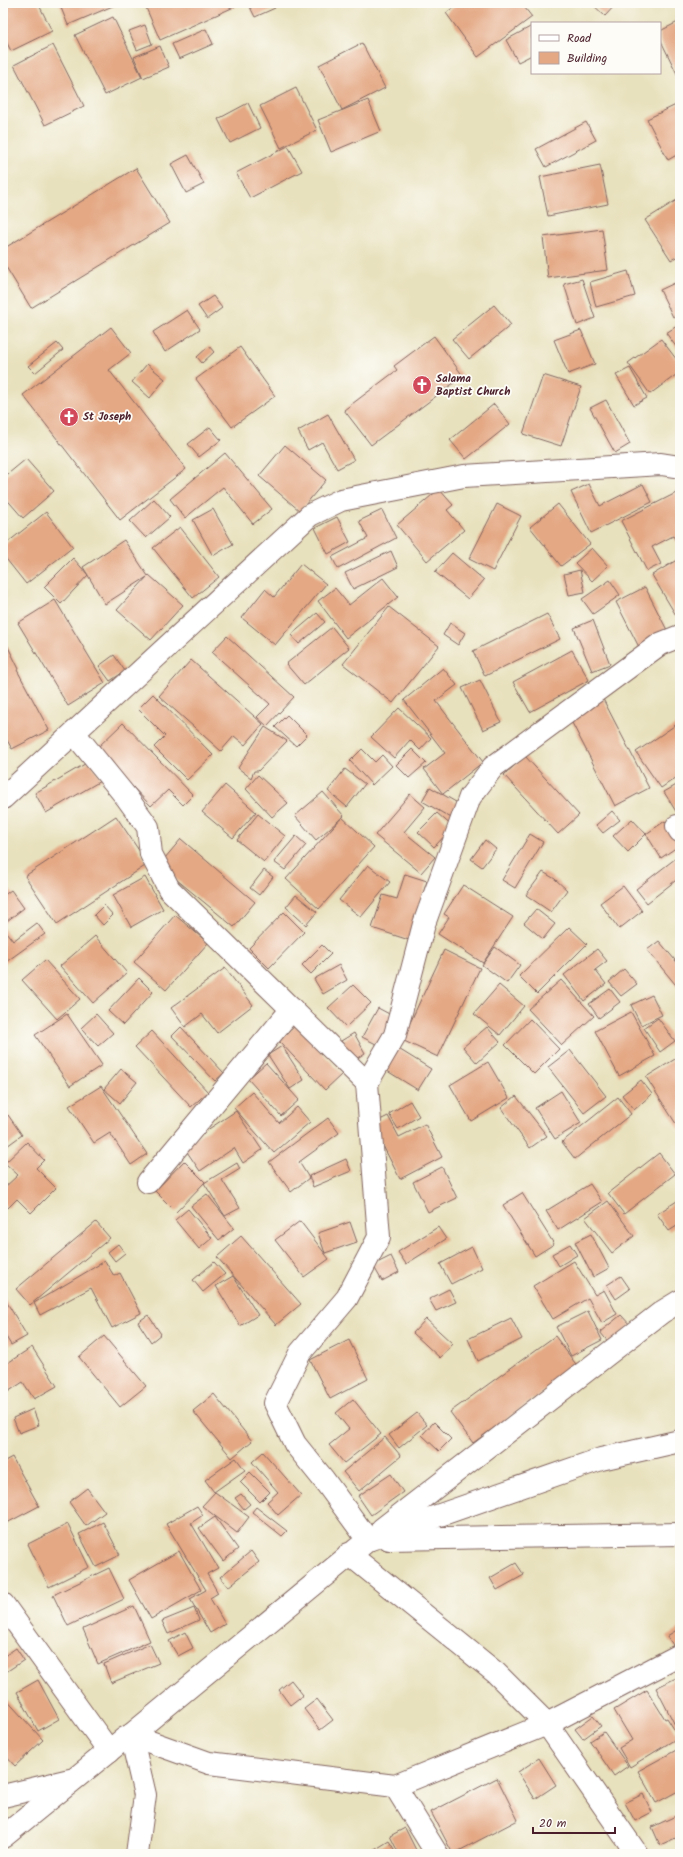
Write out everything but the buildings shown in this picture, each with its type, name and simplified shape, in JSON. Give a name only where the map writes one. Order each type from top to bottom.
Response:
[{"type":"street","points":[[3,798],[310,515],[340,500],[464,476],[661,464],[680,467]]},
{"type":"street","points":[[368,1540],[324,1480],[294,1444],[275,1403],[300,1353],[347,1298],[379,1237],[367,1082],[395,1035],[424,924],[470,797],[493,767],[660,644],[680,636]]},
{"type":"street","points":[[74,733],[127,798],[148,827],[151,854],[169,889],[367,1082]]},
{"type":"street","points":[[148,1182],[292,1009]]},
{"type":"street","points":[[3,1837],[125,1738],[131,1735],[349,1554],[662,1312],[680,1301]]},
{"type":"street","points":[[368,1540],[601,1460],[680,1441]]},
{"type":"street","points":[[368,1540],[680,1534]]},
{"type":"street","points":[[349,1554],[496,1674],[547,1724],[637,1854]]},
{"type":"street","points":[[3,1604],[109,1751]]},
{"type":"street","points":[[131,1735],[209,1763],[395,1786],[547,1724],[680,1655]]},
{"type":"street","points":[[131,1735],[145,1795],[137,1854]]},
{"type":"street","points":[[3,1796],[77,1778]]},
{"type":"street","points":[[395,1786],[437,1854]]},
{"type":"place","name":"Salama Baptist Church","points":[[422,385]]},
{"type":"place","name":"St Joseph","points":[[69,417]]}]
